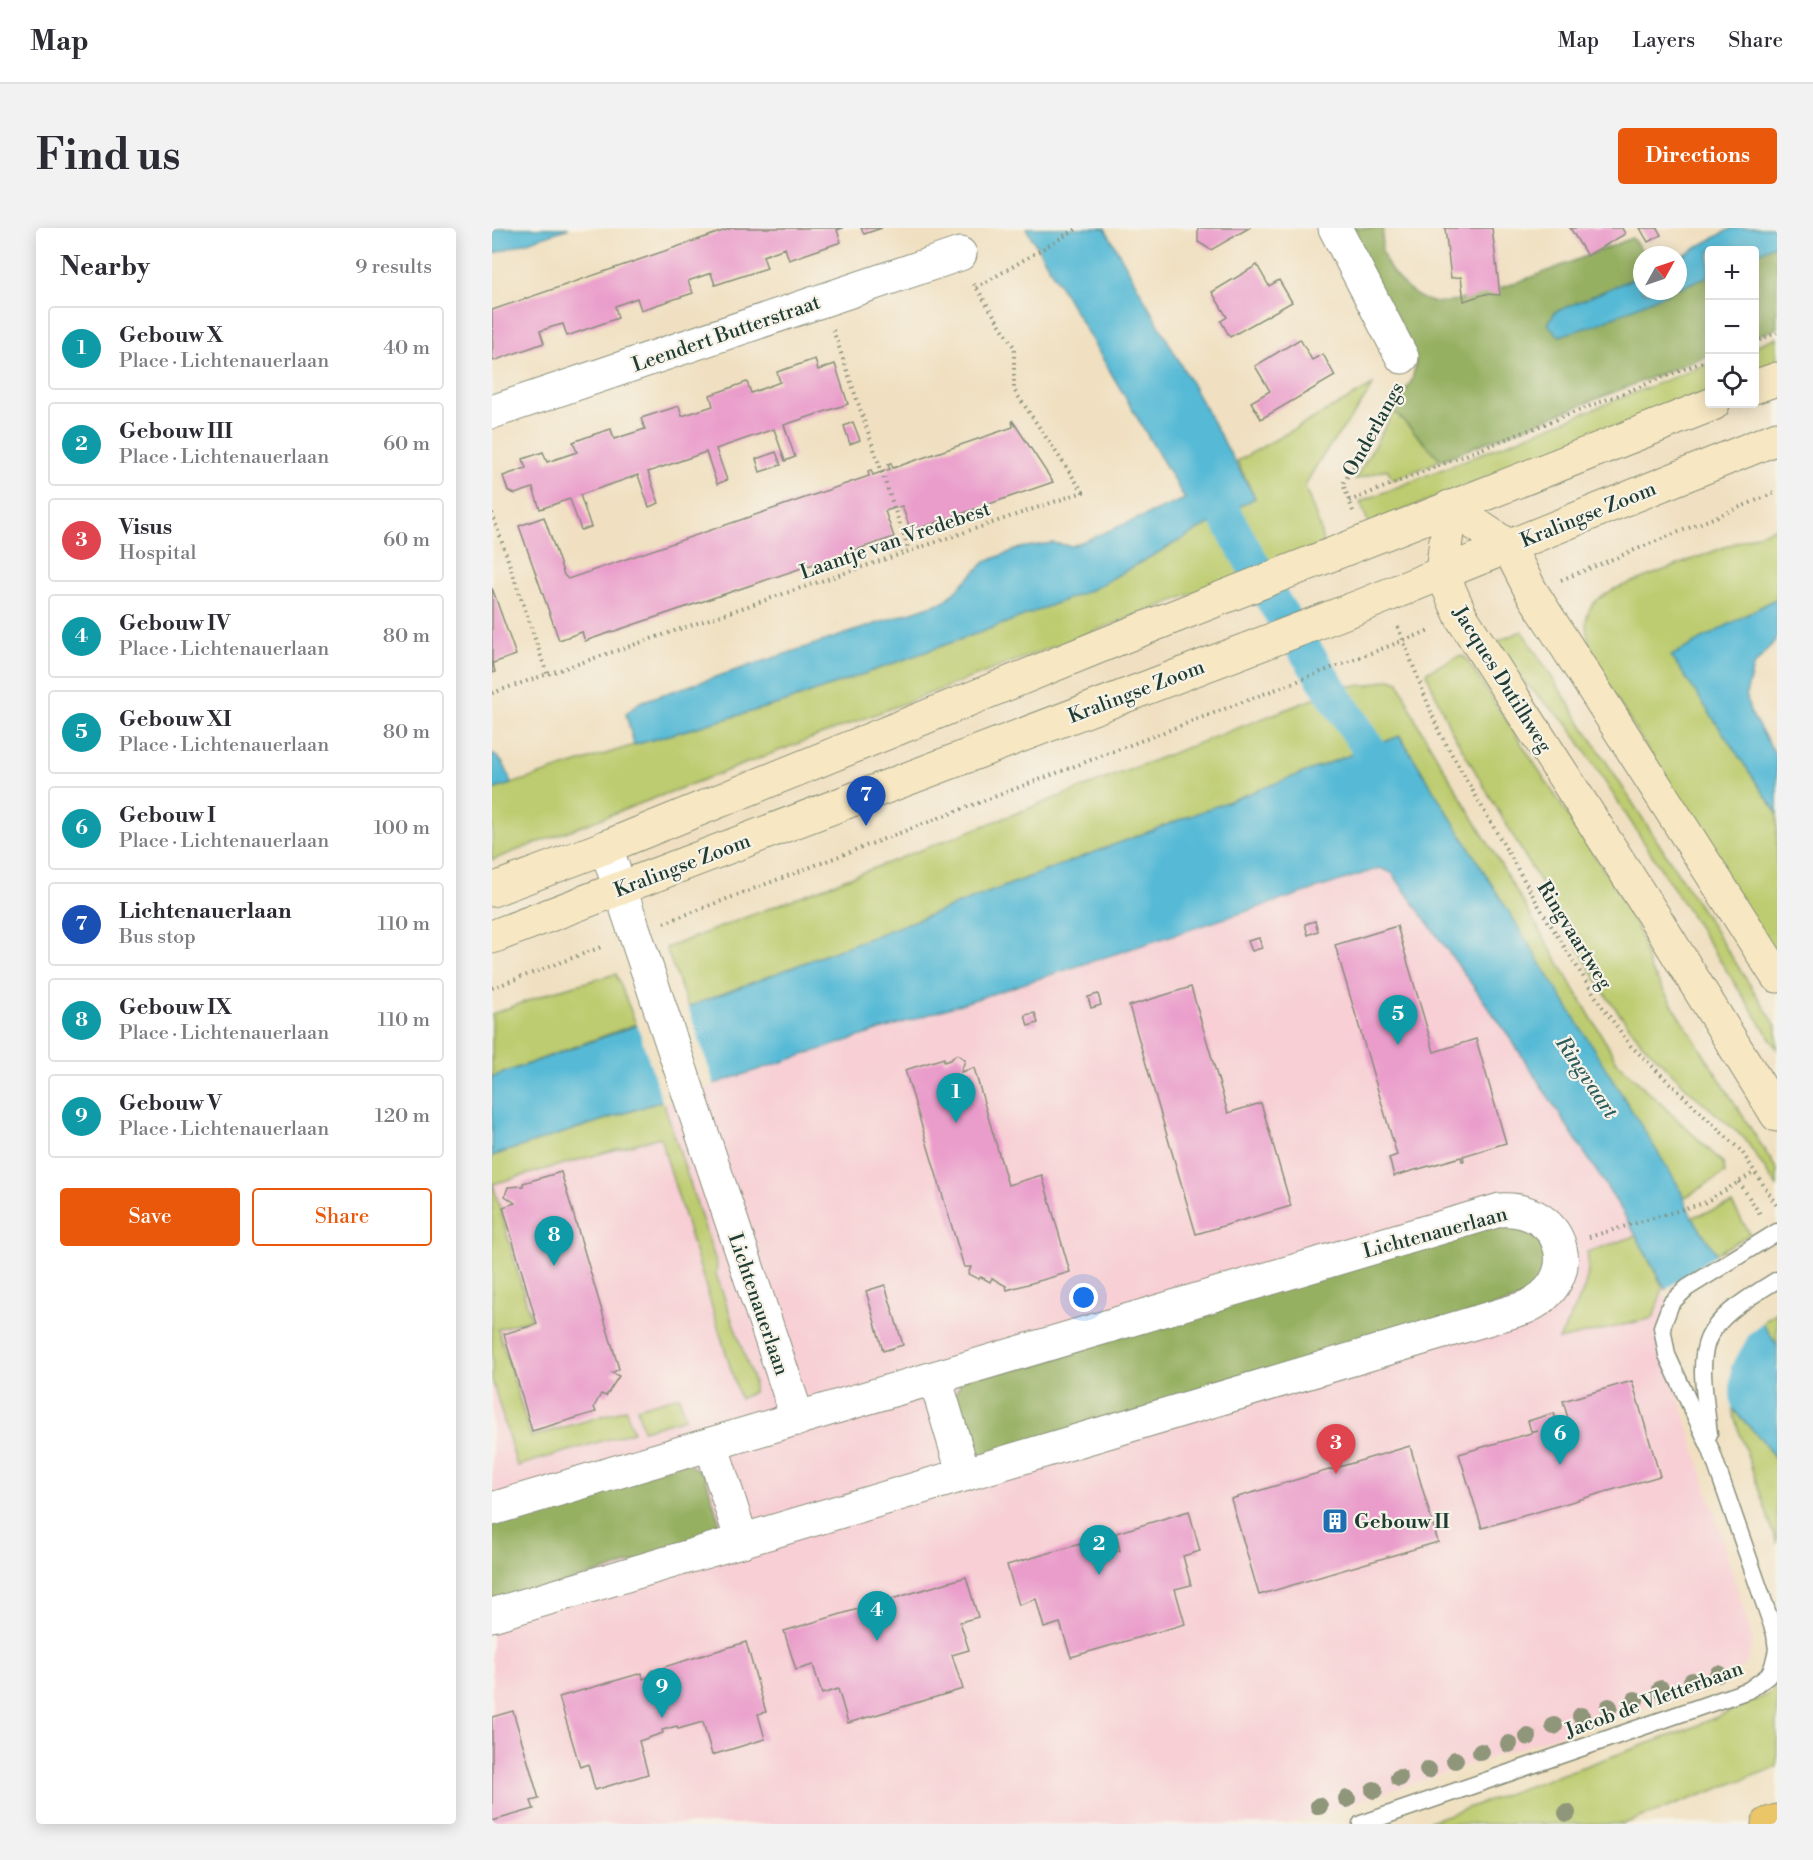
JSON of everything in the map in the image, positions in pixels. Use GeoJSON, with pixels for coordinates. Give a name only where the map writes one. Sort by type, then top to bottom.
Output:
{"type":"FeatureCollection","features":[{"type":"Feature","properties":{"kind":"highway"},"geometry":{"type":"LineString","coordinates":[[1768,1824],[1777,1821]]}},
{"type":"Feature","properties":{"kind":"main road"},"geometry":{"type":"LineString","coordinates":[[1759,386],[1777,379]]}},
{"type":"Feature","properties":{"kind":"main road"},"geometry":{"type":"LineString","coordinates":[[492,890],[606,847],[1450,507],[1705,407]]}},
{"type":"Feature","properties":{"kind":"main road","name":"Kralingse Zoom"},"geometry":{"type":"LineString","coordinates":[[492,937],[1442,573],[1777,438]]}},
{"type":"Feature","properties":{"kind":"main road"},"geometry":{"type":"LineString","coordinates":[[1450,507],[1508,546],[1530,591],[1777,976]]}},
{"type":"Feature","properties":{"kind":"main road"},"geometry":{"type":"LineString","coordinates":[[1442,573],[1450,507]]}},
{"type":"Feature","properties":{"kind":"main road","name":"Jacques Dutilhweg"},"geometry":{"type":"LineString","coordinates":[[1442,573],[1462,618],[1659,924],[1777,1115]]}},
{"type":"Feature","properties":{"kind":"street","name":"Onderlangs"},"geometry":{"type":"LineString","coordinates":[[1335,228],[1402,357]]}},
{"type":"Feature","properties":{"kind":"street","name":"Leendert Butterstraat"},"geometry":{"type":"LineString","coordinates":[[492,412],[960,254]]}},
{"type":"Feature","properties":{"kind":"street","name":"Lichtenauerlaan"},"geometry":{"type":"LineString","coordinates":[[606,847],[798,1419]]}},
{"type":"Feature","properties":{"kind":"street","name":"Lichtenauerlaan"},"geometry":{"type":"LineString","coordinates":[[492,1509],[1500,1210],[1515,1209],[1530,1213],[1544,1221],[1560,1246],[1561,1266],[1555,1284],[1537,1303],[1524,1308],[492,1615]]}},
{"type":"Feature","properties":{"kind":"street"},"geometry":{"type":"LineString","coordinates":[[935,1378],[964,1475]]}},
{"type":"Feature","properties":{"kind":"street"},"geometry":{"type":"LineString","coordinates":[[711,1444],[742,1541]]}},
{"type":"Feature","properties":{"kind":"lane","name":"Jacob de Vletterbaan"},"geometry":{"type":"LineString","coordinates":[[1361,1824],[1749,1690],[1767,1676],[1777,1650],[1775,1634],[1711,1450],[1667,1355],[1662,1327],[1671,1304],[1687,1288],[1777,1232]]}},
{"type":"Feature","properties":{"kind":"lane","name":"Jacob de Vletterbaan"},"geometry":{"type":"LineString","coordinates":[[1711,1450],[1701,1369],[1710,1330],[1730,1309],[1770,1284]]}},
{"type":"Feature","properties":{"kind":"path","name":"Laantje van Vredebest"},"geometry":{"type":"LineString","coordinates":[[492,693],[1083,492],[1014,390],[1014,347],[976,288],[1078,228]]}},
{"type":"Feature","properties":{"kind":"path"},"geometry":{"type":"LineString","coordinates":[[823,301],[909,551]]}},
{"type":"Feature","properties":{"kind":"path"},"geometry":{"type":"LineString","coordinates":[[1759,340],[1777,333]]}},
{"type":"Feature","properties":{"kind":"path","name":"Onderlangs"},"geometry":{"type":"LineString","coordinates":[[1402,357],[1404,380],[1343,484],[1349,501],[1705,361]]}},
{"type":"Feature","properties":{"kind":"path"},"geometry":{"type":"LineString","coordinates":[[1576,573],[1777,492]]}},
{"type":"Feature","properties":{"kind":"path"},"geometry":{"type":"LineString","coordinates":[[492,513],[547,674]]}},
{"type":"Feature","properties":{"kind":"path","name":"Ringvaartweg"},"geometry":{"type":"LineString","coordinates":[[635,934],[1403,641],[1439,732],[1540,908],[1616,1029],[1646,1061],[1737,1146],[1777,1206]]}},
{"type":"Feature","properties":{"kind":"path"},"geometry":{"type":"LineString","coordinates":[[492,988],[635,934]]}},
{"type":"Feature","properties":{"kind":"path"},"geometry":{"type":"LineString","coordinates":[[1602,1233],[1704,1203],[1755,1172]]}},
{"type":"Feature","properties":{"kind":"shaded area"},"geometry":{"type":"Polygon","coordinates":[[[1395,837],[1677,1278],[1662,1342],[1753,1641],[1746,1664],[1726,1680],[1289,1824],[492,1824],[492,1126],[1395,837]]]}},
{"type":"Feature","properties":{"kind":"green space"},"geometry":{"type":"Polygon","coordinates":[[[1349,228],[1383,228],[1382,251],[1389,267],[1408,289],[1432,302],[1448,302],[1471,297],[1561,266],[1632,238],[1638,246],[1633,246],[1633,279],[1555,312],[1548,324],[1560,336],[1649,300],[1687,300],[1687,285],[1705,278],[1705,357],[1441,460],[1394,411],[1412,380],[1416,363],[1349,228]]]}},
{"type":"Feature","properties":{"kind":"green space"},"geometry":{"type":"Polygon","coordinates":[[[1777,243],[1777,328],[1759,335],[1759,300],[1759,252],[1777,243]]]}},
{"type":"Feature","properties":{"kind":"green space"},"geometry":{"type":"Polygon","coordinates":[[[1777,337],[1777,364],[1759,371],[1759,354],[1759,344],[1777,337]]]}},
{"type":"Feature","properties":{"kind":"green space"},"geometry":{"type":"Polygon","coordinates":[[[1705,365],[1705,393],[1369,524],[1360,502],[1705,365]]]}},
{"type":"Feature","properties":{"kind":"green space"},"geometry":{"type":"Polygon","coordinates":[[[1373,385],[1328,448],[1305,487],[1320,527],[1323,544],[492,860],[492,790],[634,745],[785,702],[995,627],[1093,589],[1255,498],[1237,461],[1373,385]]]}},
{"type":"Feature","properties":{"kind":"green space"},"geometry":{"type":"Polygon","coordinates":[[[1394,411],[1441,460],[1393,480],[1387,469],[1355,480],[1394,411]]]}},
{"type":"Feature","properties":{"kind":"green space"},"geometry":{"type":"Polygon","coordinates":[[[1777,527],[1777,598],[1672,656],[1777,813],[1777,962],[1613,693],[1591,649],[1586,625],[1593,604],[1612,590],[1777,527]]]}},
{"type":"Feature","properties":{"kind":"green space"},"geometry":{"type":"Polygon","coordinates":[[[1522,631],[1777,1027],[1777,1049],[1569,726],[1525,683],[1498,641],[1522,631]]]}},
{"type":"Feature","properties":{"kind":"green space"},"geometry":{"type":"Polygon","coordinates":[[[1459,656],[1465,657],[1622,898],[1639,932],[1650,969],[1777,1170],[1777,1187],[1745,1139],[1693,1094],[1642,1043],[1607,997],[1450,728],[1427,675],[1428,671],[1459,656]]]}},
{"type":"Feature","properties":{"kind":"green space"},"geometry":{"type":"Polygon","coordinates":[[[1390,679],[1399,682],[1417,723],[1618,1063],[1723,1163],[1725,1173],[1684,1198],[1400,736],[688,1007],[666,948],[1347,686],[1368,685],[1390,679]]]}},
{"type":"Feature","properties":{"kind":"green space"},"geometry":{"type":"Polygon","coordinates":[[[616,974],[636,1024],[492,1077],[492,1014],[554,991],[616,974]]]}},
{"type":"Feature","properties":{"kind":"green space"},"geometry":{"type":"Polygon","coordinates":[[[663,1101],[717,1265],[716,1274],[754,1382],[753,1392],[740,1399],[660,1137],[493,1184],[531,1319],[498,1329],[531,1437],[626,1409],[633,1432],[517,1466],[492,1380],[492,1156],[663,1101]]]}},
{"type":"Feature","properties":{"kind":"green space"},"geometry":{"type":"Polygon","coordinates":[[[1732,1204],[1750,1234],[1716,1254],[1692,1217],[1732,1204]]]}},
{"type":"Feature","properties":{"kind":"green space"},"geometry":{"type":"Polygon","coordinates":[[[1506,1218],[1532,1227],[1545,1251],[1545,1276],[1527,1297],[985,1458],[964,1445],[951,1400],[964,1378],[1506,1218]]]}},
{"type":"Feature","properties":{"kind":"green space"},"geometry":{"type":"Polygon","coordinates":[[[1636,1236],[1663,1288],[1653,1318],[1559,1340],[1585,1287],[1587,1252],[1636,1236]]]}},
{"type":"Feature","properties":{"kind":"green space"},"geometry":{"type":"Polygon","coordinates":[[[1777,1312],[1777,1345],[1762,1323],[1777,1312]]]}},
{"type":"Feature","properties":{"kind":"green space"},"geometry":{"type":"Polygon","coordinates":[[[679,1396],[685,1418],[643,1430],[637,1408],[679,1396]]]}},
{"type":"Feature","properties":{"kind":"green space"},"geometry":{"type":"Polygon","coordinates":[[[1731,1407],[1762,1440],[1777,1462],[1777,1544],[1731,1407]]]}},
{"type":"Feature","properties":{"kind":"green space"},"geometry":{"type":"Polygon","coordinates":[[[686,1462],[705,1475],[719,1521],[707,1541],[492,1604],[492,1519],[686,1462]]]}},
{"type":"Feature","properties":{"kind":"green space"},"geometry":{"type":"Polygon","coordinates":[[[1777,1687],[1777,1767],[1623,1824],[1422,1824],[1689,1729],[1767,1695],[1777,1687]]]}},
{"type":"Feature","properties":{"kind":"water"},"geometry":{"type":"Polygon","coordinates":[[[502,228],[569,228],[492,254],[492,231],[502,228]]]}},
{"type":"Feature","properties":{"kind":"water"},"geometry":{"type":"Polygon","coordinates":[[[1026,228],[1105,228],[1255,498],[1093,589],[995,627],[785,702],[634,745],[626,714],[640,702],[945,601],[985,562],[1020,548],[1052,543],[1072,546],[1185,499],[1026,228]]]}},
{"type":"Feature","properties":{"kind":"water"},"geometry":{"type":"Polygon","coordinates":[[[1732,228],[1777,228],[1777,243],[1759,253],[1759,246],[1705,246],[1705,278],[1687,285],[1687,253],[1732,228]]]}},
{"type":"Feature","properties":{"kind":"water"},"geometry":{"type":"Polygon","coordinates":[[[1633,279],[1633,300],[1652,300],[1595,325],[1559,336],[1548,324],[1555,312],[1633,279]]]}},
{"type":"Feature","properties":{"kind":"water"},"geometry":{"type":"Polygon","coordinates":[[[1777,598],[1777,638],[1753,667],[1746,694],[1750,712],[1777,757],[1777,813],[1671,656],[1777,598]]]}},
{"type":"Feature","properties":{"kind":"water","name":"Ringvaart"},"geometry":{"type":"Polygon","coordinates":[[[1400,736],[1678,1185],[1692,1217],[1777,1345],[1777,1462],[1762,1440],[1731,1407],[1621,1209],[1509,1036],[1392,873],[1380,868],[492,1156],[492,1077],[688,1007],[1400,736]]]}},
{"type":"Feature","properties":{"kind":"water"},"geometry":{"type":"Polygon","coordinates":[[[492,754],[502,763],[511,784],[492,790],[492,754]]]}},
{"type":"Feature","properties":{"kind":"pier"},"geometry":{"type":"Polygon","coordinates":[[[687,1004],[715,1086],[663,1104],[636,1021],[687,1004]]]}},
{"type":"Feature","properties":{"kind":"pier"},"geometry":{"type":"Polygon","coordinates":[[[1719,1252],[1765,1321],[1749,1335],[1731,1367],[1730,1395],[1733,1413],[1663,1294],[1669,1287],[1719,1252]]]}},
{"type":"Feature","properties":{"kind":"building"},"geometry":{"type":"Polygon","coordinates":[[[732,228],[843,228],[837,230],[841,242],[789,260],[785,248],[763,256],[767,268],[715,285],[711,273],[688,281],[693,293],[641,310],[637,298],[615,306],[618,318],[567,336],[563,324],[540,331],[544,343],[493,361],[492,310],[732,228]]]}},
{"type":"Feature","properties":{"kind":"building"},"geometry":{"type":"Polygon","coordinates":[[[861,228],[882,228],[864,234],[861,228]]]}},
{"type":"Feature","properties":{"kind":"building"},"geometry":{"type":"Polygon","coordinates":[[[1198,228],[1249,228],[1211,250],[1198,242],[1198,228]]]}},
{"type":"Feature","properties":{"kind":"building"},"geometry":{"type":"Polygon","coordinates":[[[1445,228],[1492,228],[1500,295],[1485,294],[1464,301],[1461,277],[1451,278],[1445,228]]]}},
{"type":"Feature","properties":{"kind":"building"},"geometry":{"type":"Polygon","coordinates":[[[1570,228],[1622,228],[1625,234],[1587,256],[1570,228]]]}},
{"type":"Feature","properties":{"kind":"building"},"geometry":{"type":"Polygon","coordinates":[[[1640,228],[1657,228],[1661,235],[1648,242],[1640,228]]]}},
{"type":"Feature","properties":{"kind":"building"},"geometry":{"type":"Polygon","coordinates":[[[1257,265],[1269,286],[1279,280],[1292,302],[1230,337],[1221,321],[1227,317],[1212,292],[1257,265]]]}},
{"type":"Feature","properties":{"kind":"building"},"geometry":{"type":"Polygon","coordinates":[[[1300,339],[1312,360],[1323,354],[1335,376],[1261,419],[1251,402],[1270,391],[1255,366],[1300,339]]]}},
{"type":"Feature","properties":{"kind":"building"},"geometry":{"type":"Polygon","coordinates":[[[815,359],[818,370],[835,364],[848,404],[784,425],[795,457],[785,461],[774,429],[716,449],[727,480],[717,484],[706,452],[648,472],[659,503],[649,507],[638,475],[580,495],[591,527],[581,530],[570,499],[540,509],[533,488],[515,494],[508,491],[503,476],[526,468],[523,459],[543,452],[547,462],[577,452],[573,442],[592,435],[611,429],[614,439],[645,429],[641,418],[679,406],[682,416],[713,406],[710,395],[747,382],[751,393],[780,382],[777,372],[815,359]]]}},
{"type":"Feature","properties":{"kind":"building"},"geometry":{"type":"Polygon","coordinates":[[[1012,420],[1053,482],[911,531],[902,506],[885,511],[894,537],[585,641],[582,632],[559,640],[519,526],[544,517],[564,575],[568,579],[869,476],[868,471],[871,470],[873,475],[890,469],[888,465],[891,463],[893,468],[1013,427],[1012,420]]]}},
{"type":"Feature","properties":{"kind":"building"},"geometry":{"type":"Polygon","coordinates":[[[853,422],[860,440],[850,444],[844,426],[853,422]]]}},
{"type":"Feature","properties":{"kind":"building"},"geometry":{"type":"Polygon","coordinates":[[[776,452],[781,465],[760,472],[756,459],[776,452]]]}},
{"type":"Feature","properties":{"kind":"building"},"geometry":{"type":"Polygon","coordinates":[[[492,588],[516,655],[493,663],[495,672],[492,673],[492,588]]]}},
{"type":"Feature","properties":{"kind":"building"},"geometry":{"type":"Polygon","coordinates":[[[1315,921],[1318,931],[1308,935],[1305,924],[1315,921]]]}},
{"type":"Feature","properties":{"kind":"building"},"geometry":{"type":"Polygon","coordinates":[[[1397,926],[1434,1052],[1476,1039],[1506,1143],[1463,1156],[1464,1161],[1461,1157],[1394,1176],[1389,1158],[1397,1155],[1335,945],[1397,926]]]}},
{"type":"Feature","properties":{"kind":"building"},"geometry":{"type":"Polygon","coordinates":[[[1259,938],[1262,948],[1252,951],[1248,941],[1259,938]]]}},
{"type":"Feature","properties":{"kind":"building"},"geometry":{"type":"Polygon","coordinates":[[[1191,987],[1228,1113],[1261,1103],[1291,1206],[1196,1234],[1129,1006],[1191,987]]]}},
{"type":"Feature","properties":{"kind":"building"},"geometry":{"type":"Polygon","coordinates":[[[1098,994],[1101,1005],[1091,1008],[1088,997],[1098,994]]]}},
{"type":"Feature","properties":{"kind":"building"},"geometry":{"type":"Polygon","coordinates":[[[1035,1013],[1038,1023],[1028,1026],[1025,1015],[1035,1013]]]}},
{"type":"Feature","properties":{"kind":"building"},"geometry":{"type":"Polygon","coordinates":[[[957,1054],[965,1060],[961,1072],[974,1068],[1008,1185],[1042,1175],[1070,1272],[1007,1290],[1006,1286],[992,1278],[990,1282],[968,1274],[971,1267],[964,1267],[905,1070],[944,1058],[944,1062],[957,1054]]]}},
{"type":"Feature","properties":{"kind":"building"},"geometry":{"type":"Polygon","coordinates":[[[561,1172],[619,1369],[612,1373],[619,1376],[606,1396],[601,1394],[594,1407],[596,1412],[532,1431],[504,1334],[537,1324],[503,1207],[515,1203],[505,1196],[508,1187],[523,1186],[523,1183],[561,1172]]]}},
{"type":"Feature","properties":{"kind":"building"},"geometry":{"type":"Polygon","coordinates":[[[885,1285],[903,1345],[883,1351],[866,1291],[885,1285]]]}},
{"type":"Feature","properties":{"kind":"building"},"geometry":{"type":"Polygon","coordinates":[[[1632,1381],[1660,1476],[1482,1528],[1459,1454],[1538,1431],[1531,1431],[1528,1421],[1554,1413],[1557,1423],[1551,1427],[1569,1422],[1563,1401],[1632,1381]]]}},
{"type":"Feature","properties":{"kind":"building","name":"Gebouw II"},"geometry":{"type":"Polygon","coordinates":[[[1410,1446],[1438,1542],[1259,1595],[1231,1499],[1410,1446]]]}},
{"type":"Feature","properties":{"kind":"building"},"geometry":{"type":"Polygon","coordinates":[[[1189,1511],[1200,1551],[1183,1556],[1191,1585],[1175,1589],[1185,1624],[1071,1657],[1060,1623],[1044,1628],[1036,1599],[1019,1605],[1007,1565],[1080,1544],[1083,1555],[1120,1551],[1116,1533],[1189,1511]]]}},
{"type":"Feature","properties":{"kind":"building"},"geometry":{"type":"Polygon","coordinates":[[[966,1577],[978,1617],[960,1622],[969,1650],[952,1655],[963,1689],[848,1723],[838,1689],[822,1694],[813,1665],[796,1670],[784,1631],[966,1577]]]}},
{"type":"Feature","properties":{"kind":"building"},"geometry":{"type":"Polygon","coordinates":[[[746,1642],[766,1712],[758,1714],[765,1739],[712,1755],[703,1722],[678,1729],[677,1726],[662,1730],[663,1733],[639,1741],[648,1774],[595,1790],[588,1764],[580,1767],[559,1697],[642,1673],[643,1679],[648,1677],[652,1670],[660,1674],[665,1672],[664,1667],[746,1642]]]}},
{"type":"Feature","properties":{"kind":"building"},"geometry":{"type":"Polygon","coordinates":[[[513,1711],[539,1799],[531,1801],[534,1809],[492,1821],[492,1717],[513,1711]]]}},
{"type":"Feature","properties":{"kind":"waterway"},"geometry":{"type":"LineString","coordinates":[[1202,474],[1275,604],[1393,786]]}},
{"type":"Feature","properties":{"kind":"place","name":"Lichtenauerlaan"},"geometry":{"type":"Point","coordinates":[866,826]}},
{"type":"Feature","properties":{"kind":"place","name":"Gebouw XI"},"geometry":{"type":"Point","coordinates":[1398,1045]}},
{"type":"Feature","properties":{"kind":"place","name":"Gebouw X"},"geometry":{"type":"Point","coordinates":[956,1123]}},
{"type":"Feature","properties":{"kind":"place","name":"Gebouw IX"},"geometry":{"type":"Point","coordinates":[554,1266]}},
{"type":"Feature","properties":{"kind":"place","name":"Gebouw I"},"geometry":{"type":"Point","coordinates":[1560,1465]}},
{"type":"Feature","properties":{"kind":"place","name":"Visus"},"geometry":{"type":"Point","coordinates":[1336,1474]}},
{"type":"Feature","properties":{"kind":"place","name":"Gebouw II"},"geometry":{"type":"Point","coordinates":[1335,1521]}},
{"type":"Feature","properties":{"kind":"place","name":"Gebouw III"},"geometry":{"type":"Point","coordinates":[1099,1575]}},
{"type":"Feature","properties":{"kind":"place","name":"Gebouw IV"},"geometry":{"type":"Point","coordinates":[877,1641]}},
{"type":"Feature","properties":{"kind":"place","name":"Gebouw V"},"geometry":{"type":"Point","coordinates":[662,1718]}}]}
